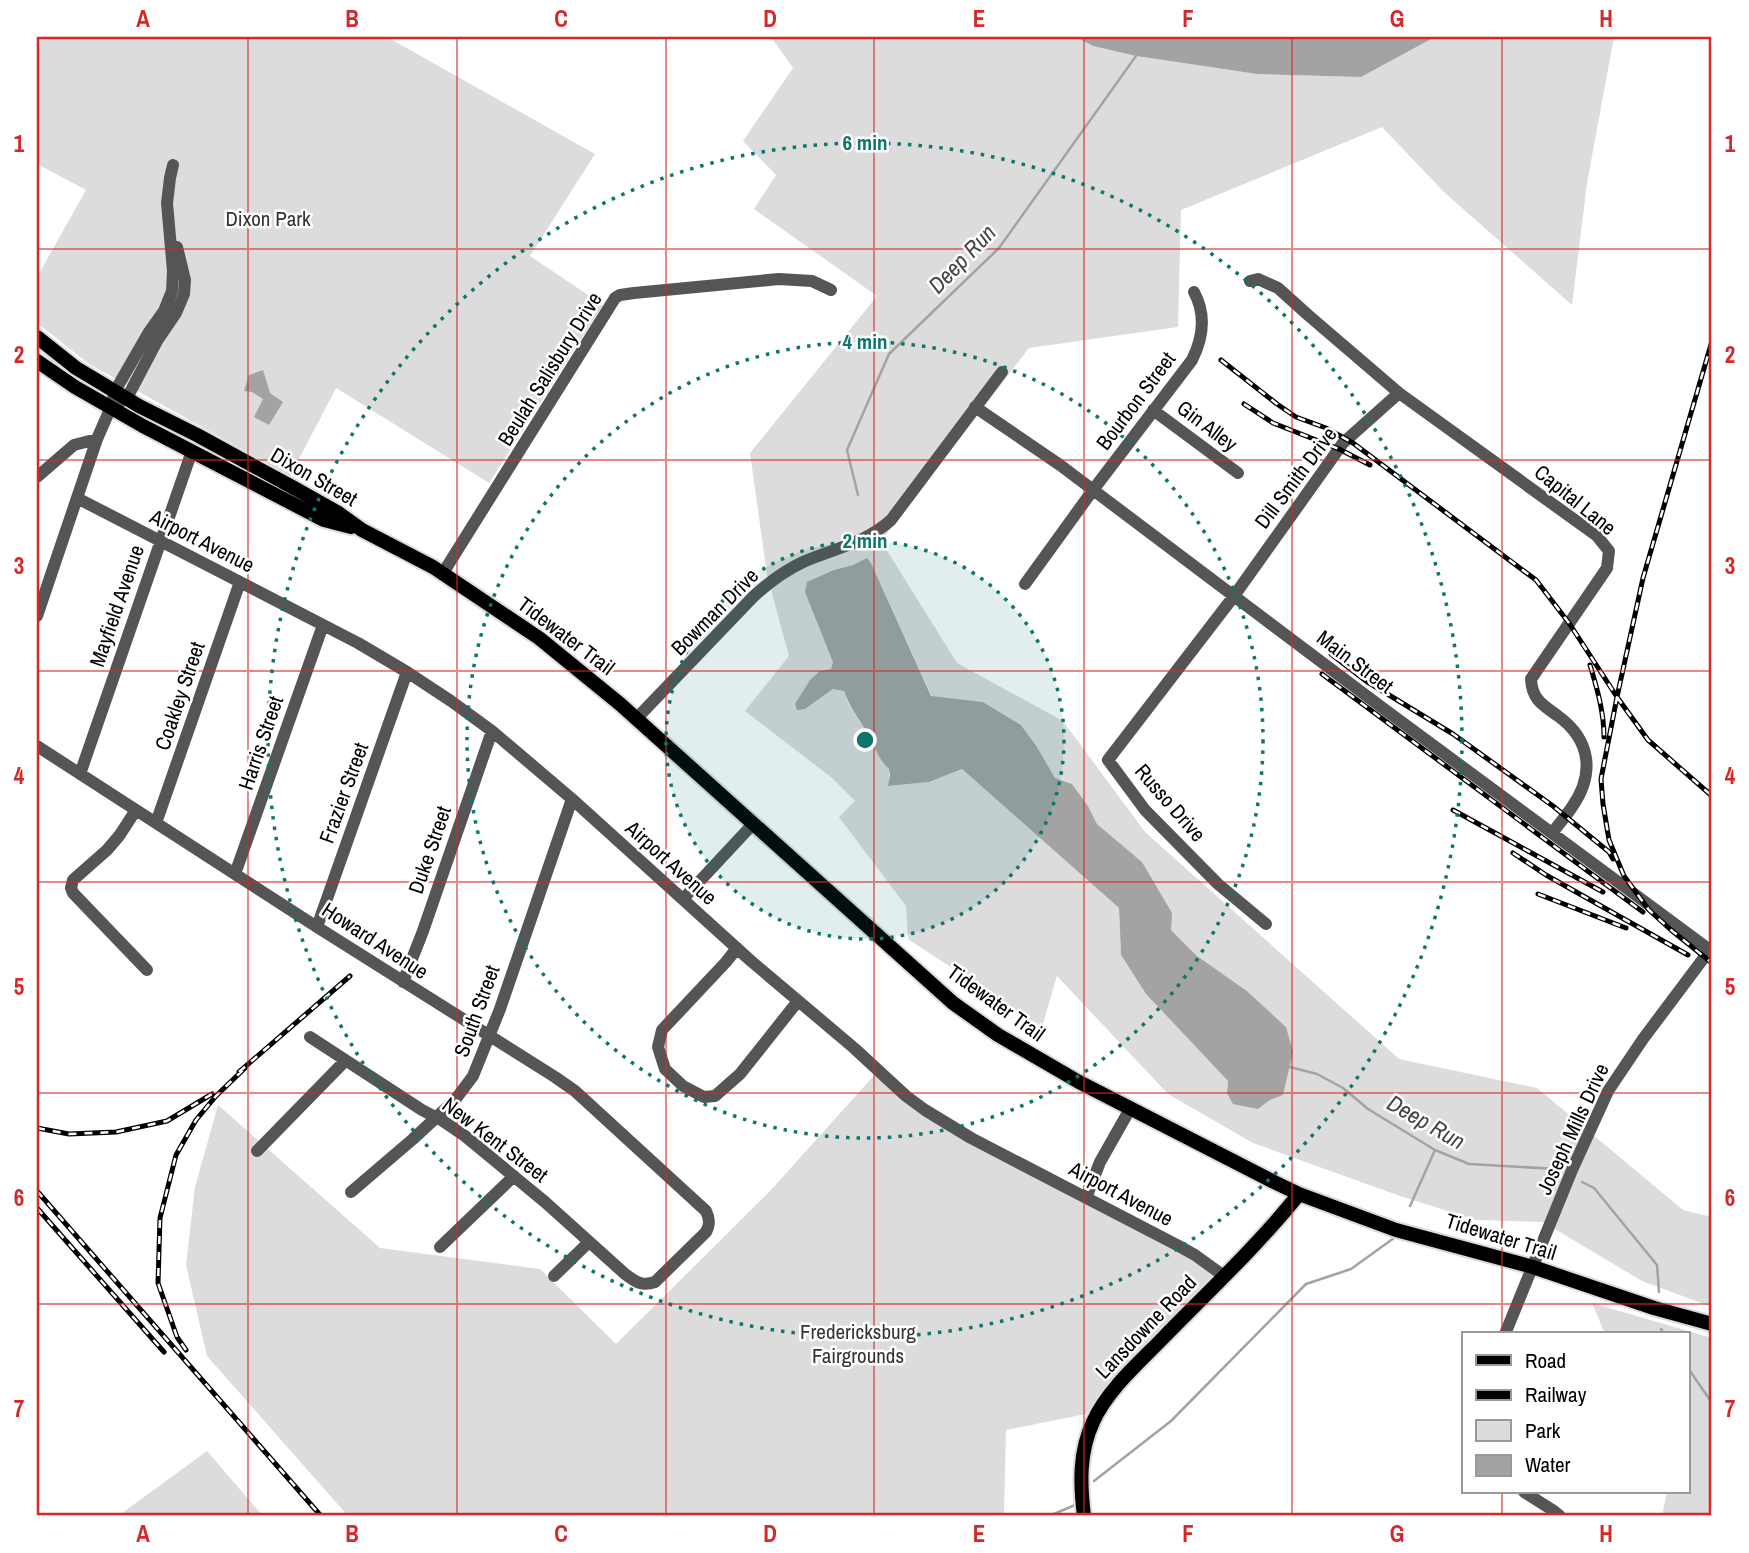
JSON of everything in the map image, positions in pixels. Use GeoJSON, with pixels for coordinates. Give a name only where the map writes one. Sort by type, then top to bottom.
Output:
{"type":"FeatureCollection","features":[{"type":"Feature","properties":{"kind":"main road","name":"Dixon Street"},"geometry":{"type":"LineString","coordinates":[[37,337],[76,368],[337,512],[362,530]]}},
{"type":"Feature","properties":{"kind":"main road","name":"Dixon Street"},"geometry":{"type":"LineString","coordinates":[[37,361],[111,407],[324,520],[362,530]]}},
{"type":"Feature","properties":{"kind":"main road","name":"Tidewater Trail"},"geometry":{"type":"LineString","coordinates":[[362,530],[443,573],[574,665],[953,1003],[1019,1048],[1130,1109],[1299,1194],[1396,1230],[1533,1267],[1654,1308],[1712,1324]]}},
{"type":"Feature","properties":{"kind":"main road","name":"Lansdowne Road"},"geometry":{"type":"LineString","coordinates":[[1084,1516],[1081,1489],[1084,1452],[1088,1434],[1110,1394],[1276,1223],[1299,1194]]}},
{"type":"Feature","properties":{"kind":"street"},"geometry":{"type":"LineString","coordinates":[[37,616],[97,439],[111,407],[176,313],[184,294],[183,269],[170,229],[167,203],[173,165]]}},
{"type":"Feature","properties":{"kind":"street","name":"Beulah Salisbury Drive"},"geometry":{"type":"LineString","coordinates":[[443,573],[615,298],[634,293],[779,279],[812,281],[831,290]]}},
{"type":"Feature","properties":{"kind":"street","name":"Capital Lane"},"geometry":{"type":"LineString","coordinates":[[1250,281],[1258,279],[1278,288],[1399,393],[1597,536],[1609,551],[1607,568],[1531,679],[1533,695],[1539,703],[1569,724],[1580,738],[1586,755],[1583,788],[1572,808],[1552,833]]}},
{"type":"Feature","properties":{"kind":"street","name":"Bourbon Street"},"geometry":{"type":"LineString","coordinates":[[1025,583],[1192,360],[1202,328],[1200,306],[1194,292]]}},
{"type":"Feature","properties":{"kind":"street","name":"Bowman Drive"},"geometry":{"type":"LineString","coordinates":[[636,719],[767,584],[801,563],[872,535],[883,528],[898,513],[1002,372]]}},
{"type":"Feature","properties":{"kind":"street","name":"Dill Smith Drive"},"geometry":{"type":"LineString","coordinates":[[1234,596],[1343,443],[1399,393]]}},
{"type":"Feature","properties":{"kind":"street","name":"Main Street"},"geometry":{"type":"LineString","coordinates":[[975,407],[1093,490],[1552,833],[1711,948]]}},
{"type":"Feature","properties":{"kind":"street","name":"Gin Alley"},"geometry":{"type":"LineString","coordinates":[[1153,410],[1238,473]]}},
{"type":"Feature","properties":{"kind":"street"},"geometry":{"type":"LineString","coordinates":[[37,477],[74,445],[97,439]]}},
{"type":"Feature","properties":{"kind":"street","name":"Mayfield Avenue"},"geometry":{"type":"LineString","coordinates":[[79,774],[192,451]]}},
{"type":"Feature","properties":{"kind":"street","name":"Airport Avenue"},"geometry":{"type":"LineString","coordinates":[[78,498],[358,643],[407,672],[492,731],[925,1110],[971,1138],[1186,1250],[1224,1276]]}},
{"type":"Feature","properties":{"kind":"street","name":"Coakley Street"},"geometry":{"type":"LineString","coordinates":[[156,823],[240,582]]}},
{"type":"Feature","properties":{"kind":"street","name":"Russo Drive"},"geometry":{"type":"LineString","coordinates":[[1234,596],[1108,760],[1145,810],[1218,884],[1266,924]]}},
{"type":"Feature","properties":{"kind":"street","name":"Harris Street"},"geometry":{"type":"LineString","coordinates":[[235,874],[323,625]]}},
{"type":"Feature","properties":{"kind":"street","name":"Frazier Street"},"geometry":{"type":"LineString","coordinates":[[317,927],[407,672]]}},
{"type":"Feature","properties":{"kind":"street","name":"Duke Street"},"geometry":{"type":"LineString","coordinates":[[403,982],[492,731]]}},
{"type":"Feature","properties":{"kind":"street","name":"Howard Avenue"},"geometry":{"type":"LineString","coordinates":[[37,746],[555,1077],[585,1099],[709,1216],[706,1233],[655,1282],[648,1285],[638,1283],[612,1262]]}},
{"type":"Feature","properties":{"kind":"street","name":"South Street"},"geometry":{"type":"LineString","coordinates":[[351,1192],[455,1100],[467,1086],[490,1037],[572,799]]}},
{"type":"Feature","properties":{"kind":"street"},"geometry":{"type":"LineString","coordinates":[[136,810],[107,850],[73,880],[71,888],[147,970]]}},
{"type":"Feature","properties":{"kind":"street"},"geometry":{"type":"LineString","coordinates":[[683,899],[753,824]]}},
{"type":"Feature","properties":{"kind":"street"},"geometry":{"type":"LineString","coordinates":[[737,948],[662,1030],[658,1048],[664,1069],[683,1086],[704,1097],[715,1096],[740,1074],[798,1001]]}},
{"type":"Feature","properties":{"kind":"street","name":"Joseph Mills Drive"},"geometry":{"type":"LineString","coordinates":[[1506,1332],[1572,1170],[1608,1091],[1711,948]]}},
{"type":"Feature","properties":{"kind":"street","name":"New Kent Street"},"geometry":{"type":"LineString","coordinates":[[310,1037],[465,1136],[612,1262]]}},
{"type":"Feature","properties":{"kind":"street"},"geometry":{"type":"LineString","coordinates":[[257,1151],[345,1061]]}},
{"type":"Feature","properties":{"kind":"street"},"geometry":{"type":"LineString","coordinates":[[1086,1198],[1100,1162],[1130,1109]]}},
{"type":"Feature","properties":{"kind":"street"},"geometry":{"type":"LineString","coordinates":[[440,1247],[514,1176]]}},
{"type":"Feature","properties":{"kind":"street"},"geometry":{"type":"LineString","coordinates":[[554,1276],[589,1242]]}},
{"type":"Feature","properties":{"kind":"street"},"geometry":{"type":"LineString","coordinates":[[1527,1494],[1560,1516]]}},
{"type":"Feature","properties":{"kind":"green space","name":"Dixon Park"},"geometry":{"type":"Polygon","coordinates":[[[37,37],[387,37],[595,154],[530,256],[603,305],[489,483],[336,388],[290,476],[89,364],[37,323],[37,277],[86,190],[37,164],[37,37]]]}},
{"type":"Feature","properties":{"kind":"green space"},"geometry":{"type":"Polygon","coordinates":[[[771,37],[1076,37],[1093,46],[1136,56],[1257,74],[1361,77],[1435,37],[1614,37],[1587,183],[1572,305],[1444,192],[1382,127],[1181,210],[1178,327],[1029,348],[881,541],[957,663],[1063,721],[1145,832],[1399,1059],[1537,1088],[1683,1210],[1712,1217],[1712,1307],[1642,1281],[1543,1222],[1476,1220],[1400,1196],[1253,1143],[1168,1094],[1057,976],[1042,1027],[908,939],[906,906],[839,817],[855,801],[832,778],[745,711],[789,656],[767,575],[750,453],[877,296],[754,209],[776,175],[743,141],[793,68],[771,37]],[[867,559],[834,570],[833,662],[831,669],[820,671],[805,709],[833,689],[844,691],[847,701],[889,769],[889,786],[929,782],[962,769],[1119,908],[1121,955],[1146,994],[1228,1081],[1227,1093],[1258,1109],[1283,1095],[1286,1027],[1247,991],[1197,956],[1171,930],[1142,862],[1097,824],[1072,784],[1055,778],[1021,725],[983,702],[932,697],[867,559]]]}},
{"type":"Feature","properties":{"kind":"green space","name":"Fredericksburg Fairgrounds"},"geometry":{"type":"Polygon","coordinates":[[[878,1071],[906,1096],[1158,1236],[1214,1275],[1108,1383],[1086,1414],[1006,1430],[1004,1514],[1011,1516],[348,1516],[207,1356],[186,1265],[195,1187],[218,1105],[380,1248],[540,1269],[616,1344],[770,1191],[878,1071]]]}},
{"type":"Feature","properties":{"kind":"green space"},"geometry":{"type":"Polygon","coordinates":[[[1592,1303],[1712,1338],[1712,1516],[1662,1516],[1667,1494],[1690,1494],[1690,1332],[1604,1332],[1592,1303]]]}},
{"type":"Feature","properties":{"kind":"green space"},"geometry":{"type":"Polygon","coordinates":[[[207,1451],[263,1516],[118,1516],[207,1451]]]}},
{"type":"Feature","properties":{"kind":"water"},"geometry":{"type":"Polygon","coordinates":[[[1076,37],[1435,37],[1361,77],[1257,74],[1136,56],[1093,46],[1076,37]]]}},
{"type":"Feature","properties":{"kind":"water"},"geometry":{"type":"Polygon","coordinates":[[[263,370],[270,393],[283,402],[269,425],[254,417],[263,399],[252,392],[244,391],[249,375],[263,370]]]}},
{"type":"Feature","properties":{"kind":"water"},"geometry":{"type":"Polygon","coordinates":[[[867,558],[931,696],[983,702],[1021,725],[1055,778],[1072,784],[1097,824],[1142,862],[1172,913],[1171,930],[1197,956],[1247,991],[1286,1027],[1293,1052],[1283,1095],[1258,1109],[1233,1104],[1227,1093],[1228,1081],[1146,994],[1121,955],[1119,908],[962,769],[929,782],[888,786],[889,769],[879,756],[844,691],[833,689],[805,709],[797,710],[795,704],[810,680],[820,671],[831,669],[833,662],[805,592],[807,582],[867,558]]]}},
{"type":"Feature","properties":{"kind":"waterway","name":"Deep Run"},"geometry":{"type":"LineString","coordinates":[[858,495],[847,450],[889,354],[999,248],[1136,56]]}},
{"type":"Feature","properties":{"kind":"waterway","name":"Deep Run"},"geometry":{"type":"LineString","coordinates":[[1290,1067],[1317,1074],[1343,1088],[1368,1109],[1435,1150],[1469,1164],[1557,1169]]}},
{"type":"Feature","properties":{"kind":"waterway"},"geometry":{"type":"LineString","coordinates":[[1410,1206],[1435,1150]]}},
{"type":"Feature","properties":{"kind":"waterway","name":"Deep Run"},"geometry":{"type":"LineString","coordinates":[[1582,1182],[1594,1188],[1657,1265],[1659,1292]]}},
{"type":"Feature","properties":{"kind":"waterway"},"geometry":{"type":"LineString","coordinates":[[1094,1481],[1171,1421],[1306,1284],[1351,1269],[1394,1238]]}},
{"type":"Feature","properties":{"kind":"waterway","name":"Deep Run"},"geometry":{"type":"LineString","coordinates":[[1690,1371],[1712,1403]]}},
{"type":"Feature","properties":{"kind":"waterway"},"geometry":{"type":"LineString","coordinates":[[1049,1516],[1075,1505]]}},
{"type":"Feature","properties":{"kind":"railway"},"geometry":{"type":"LineString","coordinates":[[1712,341],[1643,578],[1601,779],[1609,840],[1624,876],[1649,910],[1712,963]]}},
{"type":"Feature","properties":{"kind":"railway"},"geometry":{"type":"LineString","coordinates":[[1221,360],[1296,417],[1326,428],[1353,443],[1536,580],[1569,623],[1648,740],[1712,796]]}},
{"type":"Feature","properties":{"kind":"railway"},"geometry":{"type":"LineString","coordinates":[[1244,404],[1273,423],[1339,449],[1370,465]]}},
{"type":"Feature","properties":{"kind":"railway"},"geometry":{"type":"LineString","coordinates":[[1331,654],[1366,681],[1453,734],[1553,806],[1609,852],[1613,859]]}},
{"type":"Feature","properties":{"kind":"railway"},"geometry":{"type":"LineString","coordinates":[[1590,665],[1598,691],[1604,737]]}},
{"type":"Feature","properties":{"kind":"railway"},"geometry":{"type":"LineString","coordinates":[[1322,674],[1643,912]]}},
{"type":"Feature","properties":{"kind":"railway"},"geometry":{"type":"LineString","coordinates":[[1453,810],[1603,892]]}},
{"type":"Feature","properties":{"kind":"railway"},"geometry":{"type":"LineString","coordinates":[[1513,853],[1546,875],[1688,955]]}},
{"type":"Feature","properties":{"kind":"railway"},"geometry":{"type":"LineString","coordinates":[[1538,894],[1626,928]]}},
{"type":"Feature","properties":{"kind":"railway"},"geometry":{"type":"LineString","coordinates":[[239,1072],[350,976]]}},
{"type":"Feature","properties":{"kind":"railway"},"geometry":{"type":"LineString","coordinates":[[186,1350],[177,1337],[158,1283],[160,1218],[176,1155],[196,1120],[245,1068]]}},
{"type":"Feature","properties":{"kind":"railway"},"geometry":{"type":"LineString","coordinates":[[37,1128],[69,1134],[116,1132],[167,1121],[212,1094]]}},
{"type":"Feature","properties":{"kind":"railway"},"geometry":{"type":"LineString","coordinates":[[37,1191],[321,1516]]}},
{"type":"Feature","properties":{"kind":"railway"},"geometry":{"type":"LineString","coordinates":[[37,1208],[164,1352]]}}]}
